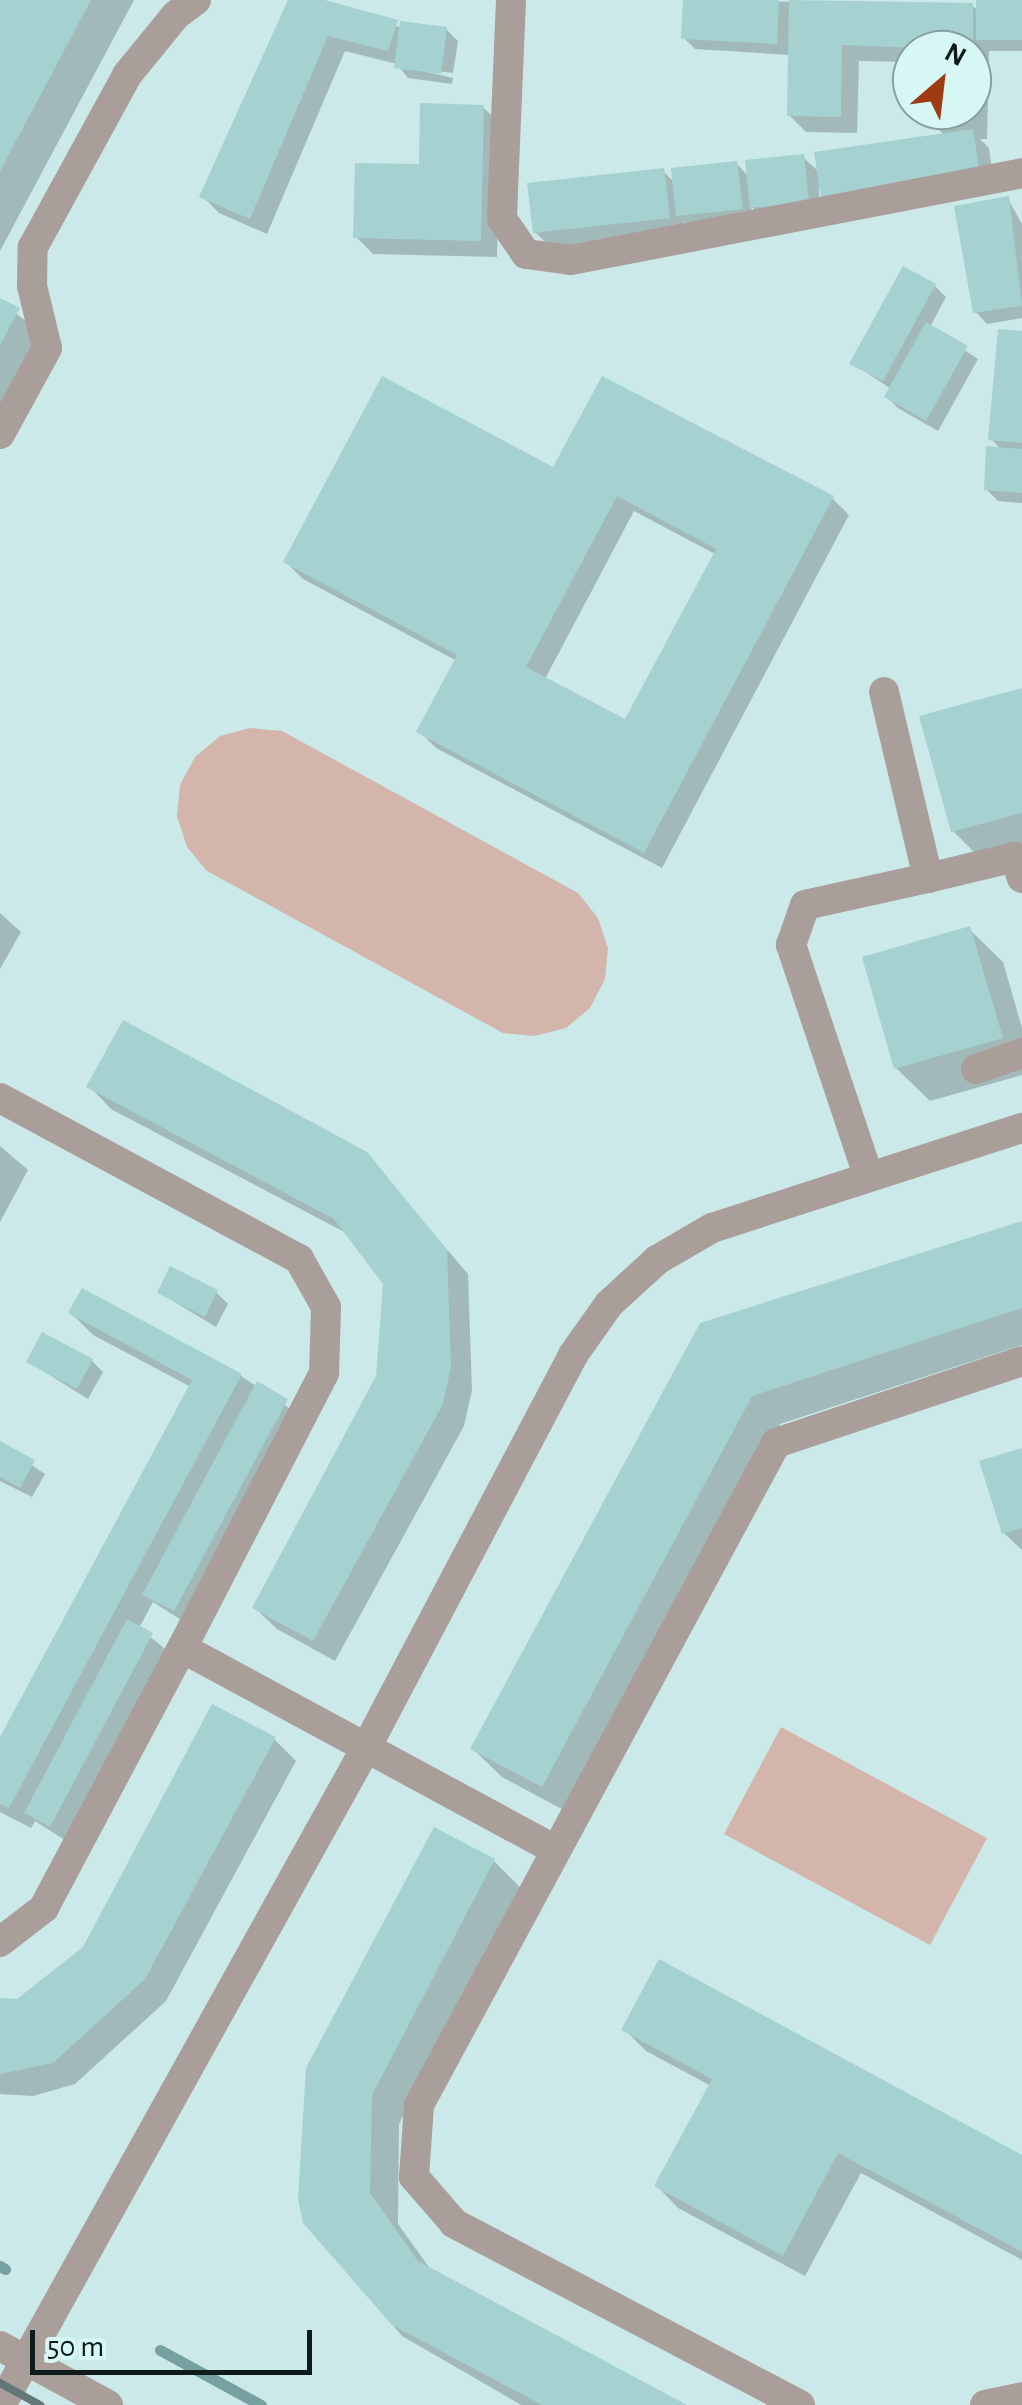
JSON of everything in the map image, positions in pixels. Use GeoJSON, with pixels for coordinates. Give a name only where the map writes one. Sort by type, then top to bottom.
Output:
{"type":"FeatureCollection","features":[{"type":"Feature","properties":{"kind":"street"},"geometry":{"type":"LineString","coordinates":[[0,434],[47,348],[32,286],[33,248],[127,75],[176,15],[196,0]]}},
{"type":"Feature","properties":{"kind":"street"},"geometry":{"type":"LineString","coordinates":[[511,0],[502,219],[526,254],[571,260],[1022,173]]}},
{"type":"Feature","properties":{"kind":"street"},"geometry":{"type":"LineString","coordinates":[[884,692],[928,878]]}},
{"type":"Feature","properties":{"kind":"street"},"geometry":{"type":"LineString","coordinates":[[868,1175],[791,945],[805,905],[1015,857],[1022,878]]}},
{"type":"Feature","properties":{"kind":"street"},"geometry":{"type":"LineString","coordinates":[[976,1068],[1022,1053]]}},
{"type":"Feature","properties":{"kind":"street"},"geometry":{"type":"LineString","coordinates":[[0,1098],[299,1259],[326,1306],[324,1373],[44,1908],[0,1942]]}},
{"type":"Feature","properties":{"kind":"street"},"geometry":{"type":"LineString","coordinates":[[1,2405],[13,2353],[366,1748],[573,1355],[610,1304],[684,1242],[771,1204],[1022,1128]]}},
{"type":"Feature","properties":{"kind":"street"},"geometry":{"type":"LineString","coordinates":[[800,2405],[454,2224],[414,2177],[413,2140],[427,2084],[776,1443],[1022,1361]]}},
{"type":"Feature","properties":{"kind":"street"},"geometry":{"type":"LineString","coordinates":[[182,1648],[555,1850]]}},
{"type":"Feature","properties":{"kind":"street"},"geometry":{"type":"LineString","coordinates":[[13,2353],[108,2405]]}},
{"type":"Feature","properties":{"kind":"street"},"geometry":{"type":"LineString","coordinates":[[985,2405],[1022,2397]]}},
{"type":"Feature","properties":{"kind":"shaded area"},"geometry":{"type":"Polygon","coordinates":[[[250,728],[282,731],[578,893],[598,918],[608,948],[605,979],[590,1008],[566,1028],[534,1036],[503,1033],[207,871],[187,847],[177,816],[180,785],[195,757],[220,736],[250,728]]]}},
{"type":"Feature","properties":{"kind":"shaded area"},"geometry":{"type":"Polygon","coordinates":[[[781,1727],[987,1838],[930,1945],[724,1834],[781,1727]]]}},
{"type":"Feature","properties":{"kind":"building"},"geometry":{"type":"Polygon","coordinates":[[[0,0],[91,0],[0,171],[0,0]]]}},
{"type":"Feature","properties":{"kind":"building"},"geometry":{"type":"Polygon","coordinates":[[[288,0],[325,0],[398,20],[388,51],[328,36],[250,219],[199,197],[288,0]]]}},
{"type":"Feature","properties":{"kind":"building"},"geometry":{"type":"Polygon","coordinates":[[[683,0],[779,0],[777,44],[681,39],[683,0]]]}},
{"type":"Feature","properties":{"kind":"building"},"geometry":{"type":"Polygon","coordinates":[[[789,0],[973,3],[973,30],[892,30],[892,47],[842,45],[841,117],[787,116],[789,0]]]}},
{"type":"Feature","properties":{"kind":"building"},"geometry":{"type":"Polygon","coordinates":[[[976,0],[1022,0],[1022,40],[992,40],[992,30],[976,30],[976,0]]]}},
{"type":"Feature","properties":{"kind":"building"},"geometry":{"type":"Polygon","coordinates":[[[400,21],[447,27],[441,74],[394,68],[400,21]]]}},
{"type":"Feature","properties":{"kind":"building"},"geometry":{"type":"Polygon","coordinates":[[[420,103],[484,105],[481,241],[353,238],[355,163],[419,164],[420,103]]]}},
{"type":"Feature","properties":{"kind":"building"},"geometry":{"type":"Polygon","coordinates":[[[973,130],[980,175],[821,198],[814,152],[973,130]]]}},
{"type":"Feature","properties":{"kind":"building"},"geometry":{"type":"Polygon","coordinates":[[[804,154],[809,202],[750,208],[745,160],[804,154]]]}},
{"type":"Feature","properties":{"kind":"building"},"geometry":{"type":"Polygon","coordinates":[[[737,161],[743,209],[676,216],[671,168],[737,161]]]}},
{"type":"Feature","properties":{"kind":"building"},"geometry":{"type":"Polygon","coordinates":[[[664,168],[670,218],[533,233],[527,183],[664,168]]]}},
{"type":"Feature","properties":{"kind":"building"},"geometry":{"type":"Polygon","coordinates":[[[1009,196],[1022,306],[973,313],[954,206],[1009,196]]]}},
{"type":"Feature","properties":{"kind":"building"},"geometry":{"type":"Polygon","coordinates":[[[903,266],[936,284],[883,381],[849,364],[903,266]]]}},
{"type":"Feature","properties":{"kind":"building"},"geometry":{"type":"Polygon","coordinates":[[[0,298],[20,308],[0,345],[0,298]]]}},
{"type":"Feature","properties":{"kind":"building"},"geometry":{"type":"Polygon","coordinates":[[[926,322],[968,346],[926,421],[884,397],[926,322]]]}},
{"type":"Feature","properties":{"kind":"building"},"geometry":{"type":"Polygon","coordinates":[[[998,329],[1022,331],[1022,443],[988,440],[998,329]]]}},
{"type":"Feature","properties":{"kind":"building"},"geometry":{"type":"Polygon","coordinates":[[[382,376],[553,467],[602,376],[834,496],[644,853],[416,732],[457,655],[283,562],[382,376]],[[617,496],[526,667],[625,719],[716,549],[617,496]]]}},
{"type":"Feature","properties":{"kind":"building"},"geometry":{"type":"Polygon","coordinates":[[[986,446],[1022,449],[1022,493],[984,490],[986,446]]]}},
{"type":"Feature","properties":{"kind":"building"},"geometry":{"type":"Polygon","coordinates":[[[1022,688],[1022,813],[951,832],[919,716],[1022,688]]]}},
{"type":"Feature","properties":{"kind":"building"},"geometry":{"type":"Polygon","coordinates":[[[970,926],[1003,1038],[894,1069],[862,957],[970,926]]]}},
{"type":"Feature","properties":{"kind":"building"},"geometry":{"type":"Polygon","coordinates":[[[123,1020],[367,1152],[447,1250],[451,1367],[443,1404],[313,1641],[252,1608],[376,1376],[383,1284],[334,1219],[86,1087],[123,1020]]]}},
{"type":"Feature","properties":{"kind":"building"},"geometry":{"type":"Polygon","coordinates":[[[1022,1221],[1022,1308],[752,1396],[542,1787],[470,1749],[700,1323],[1022,1221]]]}},
{"type":"Feature","properties":{"kind":"building"},"geometry":{"type":"Polygon","coordinates":[[[170,1266],[218,1290],[205,1317],[157,1293],[170,1266]]]}},
{"type":"Feature","properties":{"kind":"building"},"geometry":{"type":"Polygon","coordinates":[[[82,1288],[242,1374],[9,1808],[0,1804],[0,1737],[192,1380],[68,1313],[82,1288]]]}},
{"type":"Feature","properties":{"kind":"building"},"geometry":{"type":"Polygon","coordinates":[[[42,1332],[93,1359],[77,1389],[26,1362],[42,1332]]]}},
{"type":"Feature","properties":{"kind":"building"},"geometry":{"type":"Polygon","coordinates":[[[257,1381],[288,1399],[174,1611],[142,1595],[257,1381]]]}},
{"type":"Feature","properties":{"kind":"building"},"geometry":{"type":"Polygon","coordinates":[[[0,1441],[35,1460],[20,1488],[0,1477],[0,1441]]]}},
{"type":"Feature","properties":{"kind":"building"},"geometry":{"type":"Polygon","coordinates":[[[1022,1448],[1022,1528],[1002,1534],[979,1461],[1022,1448]]]}},
{"type":"Feature","properties":{"kind":"building"},"geometry":{"type":"Polygon","coordinates":[[[127,1619],[153,1633],[50,1827],[24,1813],[127,1619]]]}},
{"type":"Feature","properties":{"kind":"building"},"geometry":{"type":"Polygon","coordinates":[[[212,1704],[276,1737],[145,1979],[53,2063],[0,2074],[0,1998],[17,1999],[83,1947],[212,1704]]]}},
{"type":"Feature","properties":{"kind":"building"},"geometry":{"type":"Polygon","coordinates":[[[434,1827],[495,1859],[372,2095],[370,2193],[418,2261],[687,2405],[542,2405],[392,2325],[303,2223],[298,2199],[306,2068],[434,1827]]]}},
{"type":"Feature","properties":{"kind":"building"},"geometry":{"type":"Polygon","coordinates":[[[659,1959],[1022,2155],[1022,2252],[838,2153],[783,2256],[654,2186],[712,2079],[621,2030],[659,1959]]]}},
{"type":"Feature","properties":{"kind":"waterway"},"geometry":{"type":"LineString","coordinates":[[0,2266],[5,2269]]}},
{"type":"Feature","properties":{"kind":"waterway"},"geometry":{"type":"LineString","coordinates":[[160,2350],[261,2405]]}},
{"type":"Feature","properties":{"kind":"railway"},"geometry":{"type":"LineString","coordinates":[[0,2383],[40,2405]]}}]}
